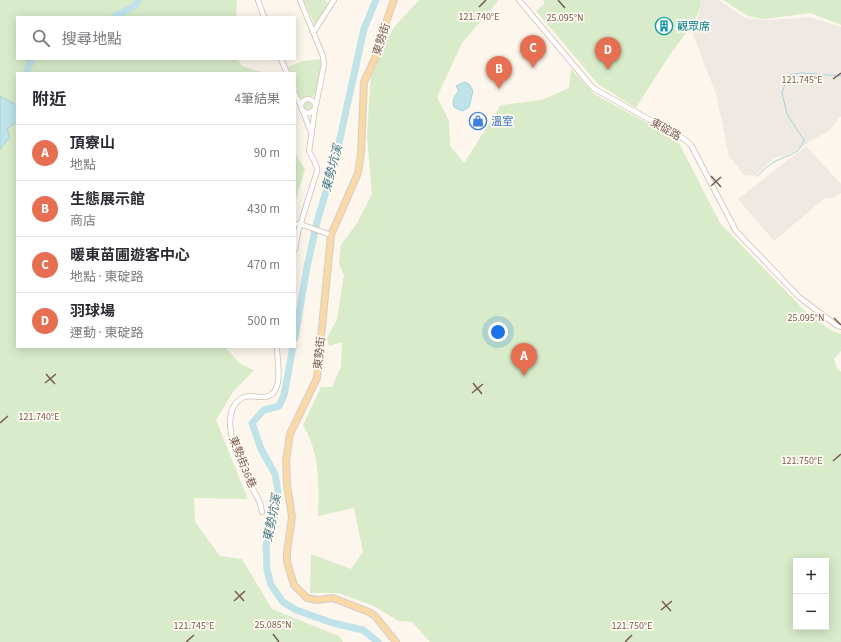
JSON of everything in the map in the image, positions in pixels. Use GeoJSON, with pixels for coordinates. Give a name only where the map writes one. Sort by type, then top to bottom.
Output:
{"type":"FeatureCollection","features":[{"type":"Feature","properties":{"kind":"main road","name":"東勢街"},"geometry":{"type":"LineString","coordinates":[[394,0],[377,54],[364,82],[361,153],[358,173],[328,234],[317,378],[290,434],[286,461],[287,485],[292,517],[287,562],[294,585],[302,595],[317,600],[333,598],[342,600],[369,612],[375,616],[396,642]]}},
{"type":"Feature","properties":{"kind":"street"},"geometry":{"type":"LineString","coordinates":[[258,0],[264,16]]}},
{"type":"Feature","properties":{"kind":"street"},"geometry":{"type":"LineString","coordinates":[[296,244],[300,225],[317,171],[317,167],[308,151],[324,64],[323,56],[314,31],[300,0]]}},
{"type":"Feature","properties":{"kind":"street","name":"東碇路"},"geometry":{"type":"LineString","coordinates":[[519,0],[593,88],[684,138],[691,145],[736,231],[799,297],[836,325],[841,327]]}},
{"type":"Feature","properties":{"kind":"street"},"geometry":{"type":"LineString","coordinates":[[314,31],[332,1]]}},
{"type":"Feature","properties":{"kind":"street"},"geometry":{"type":"LineString","coordinates":[[281,60],[287,72]]}},
{"type":"Feature","properties":{"kind":"street"},"geometry":{"type":"LineString","coordinates":[[296,96],[311,132]]}},
{"type":"Feature","properties":{"kind":"street"},"geometry":{"type":"LineString","coordinates":[[302,108],[303,101],[309,98],[313,101],[315,107]]}},
{"type":"Feature","properties":{"kind":"street"},"geometry":{"type":"LineString","coordinates":[[302,108],[309,113],[315,107]]}},
{"type":"Feature","properties":{"kind":"street"},"geometry":{"type":"LineString","coordinates":[[300,225],[328,234]]}},
{"type":"Feature","properties":{"kind":"street","name":"東勢街36巷"},"geometry":{"type":"LineString","coordinates":[[262,512],[260,503],[234,445],[230,429],[230,414],[239,400],[245,396],[267,397],[274,392],[277,381],[277,348]]}},
{"type":"Feature","properties":{"kind":"shaded area"},"geometry":{"type":"Polygon","coordinates":[[[701,0],[719,0],[745,18],[768,20],[810,17],[841,27],[841,116],[830,130],[789,154],[774,158],[755,176],[744,175],[729,156],[716,94],[692,32],[699,13],[701,0]]]}},
{"type":"Feature","properties":{"kind":"shaded area"},"geometry":{"type":"Polygon","coordinates":[[[806,146],[841,184],[841,193],[833,198],[825,198],[774,241],[738,199],[806,146]]]}},
{"type":"Feature","properties":{"kind":"green space"},"geometry":{"type":"Polygon","coordinates":[[[0,0],[237,0],[236,16],[16,16],[16,60],[238,60],[242,66],[261,72],[16,72],[16,348],[226,348],[239,363],[254,370],[233,392],[216,420],[248,499],[194,498],[195,522],[220,556],[242,559],[272,609],[339,636],[343,642],[0,642],[0,0]]]}},
{"type":"Feature","properties":{"kind":"green space"},"geometry":{"type":"Polygon","coordinates":[[[303,0],[325,0],[329,4],[315,25],[303,0]]]}},
{"type":"Feature","properties":{"kind":"green space"},"geometry":{"type":"Polygon","coordinates":[[[419,0],[498,0],[462,43],[437,97],[449,121],[450,146],[464,163],[501,105],[542,100],[569,88],[571,69],[594,94],[677,139],[720,223],[807,313],[832,331],[841,334],[841,351],[834,359],[837,368],[841,372],[841,642],[430,642],[412,622],[398,621],[374,606],[338,593],[310,593],[311,554],[351,569],[363,552],[354,508],[318,516],[317,469],[313,447],[303,425],[321,387],[332,387],[341,366],[342,342],[329,346],[327,338],[337,319],[344,275],[339,264],[341,245],[357,223],[372,194],[367,136],[371,70],[394,27],[419,0]]]}},
{"type":"Feature","properties":{"kind":"green space"},"geometry":{"type":"Polygon","coordinates":[[[543,0],[701,0],[700,7],[694,21],[669,56],[636,108],[598,84],[536,11],[545,3],[543,0]]]}},
{"type":"Feature","properties":{"kind":"green space"},"geometry":{"type":"Polygon","coordinates":[[[723,0],[841,0],[841,25],[811,13],[764,19],[748,16],[723,0]]]}},
{"type":"Feature","properties":{"kind":"green space"},"geometry":{"type":"Polygon","coordinates":[[[322,59],[316,94],[301,98],[296,88],[296,72],[290,72],[288,67],[303,61],[322,59]]]}},
{"type":"Feature","properties":{"kind":"green space"},"geometry":{"type":"Polygon","coordinates":[[[306,101],[310,101],[312,102],[312,110],[306,111],[303,108],[303,104],[306,101]]]}},
{"type":"Feature","properties":{"kind":"green space"},"geometry":{"type":"Polygon","coordinates":[[[296,155],[305,169],[296,199],[296,155]]]}},
{"type":"Feature","properties":{"kind":"water"},"geometry":{"type":"Polygon","coordinates":[[[464,82],[469,84],[473,91],[469,107],[462,111],[454,107],[453,100],[459,91],[456,86],[464,82]]]}},
{"type":"Feature","properties":{"kind":"water"},"geometry":{"type":"Polygon","coordinates":[[[0,96],[16,104],[16,123],[7,129],[10,137],[0,149],[0,96]]]}},
{"type":"Feature","properties":{"kind":"waterway"},"geometry":{"type":"LineString","coordinates":[[116,16],[136,5],[139,0]]}},
{"type":"Feature","properties":{"kind":"waterway","name":"東勢坑溪"},"geometry":{"type":"LineString","coordinates":[[296,332],[307,267],[317,222],[335,161],[364,29],[376,0]]}},
{"type":"Feature","properties":{"kind":"waterway"},"geometry":{"type":"LineString","coordinates":[[26,72],[32,60]]}},
{"type":"Feature","properties":{"kind":"waterway"},"geometry":{"type":"LineString","coordinates":[[757,176],[775,161],[797,151],[804,140],[787,114],[782,93],[788,75],[802,73],[841,76]]}},
{"type":"Feature","properties":{"kind":"waterway","name":"東勢坑溪"},"geometry":{"type":"LineString","coordinates":[[293,348],[284,395],[279,406],[264,410],[252,423],[261,449],[275,474],[278,491],[274,519],[266,545],[267,570],[271,585],[283,602],[296,610],[333,623],[363,630],[378,642]]}},
{"type":"Feature","properties":{"kind":"place","name":"觀眾席"},"geometry":{"type":"Point","coordinates":[664,26]}},
{"type":"Feature","properties":{"kind":"place","name":"暖東苗圃遊客中心"},"geometry":{"type":"Point","coordinates":[533,68]}},
{"type":"Feature","properties":{"kind":"place","name":"羽球場"},"geometry":{"type":"Point","coordinates":[608,70]}},
{"type":"Feature","properties":{"kind":"place","name":"生態展示館"},"geometry":{"type":"Point","coordinates":[499,89]}},
{"type":"Feature","properties":{"kind":"place","name":"溫室"},"geometry":{"type":"Point","coordinates":[478,121]}},
{"type":"Feature","properties":{"kind":"place","name":"頂寮山"},"geometry":{"type":"Point","coordinates":[524,376]}}]}
